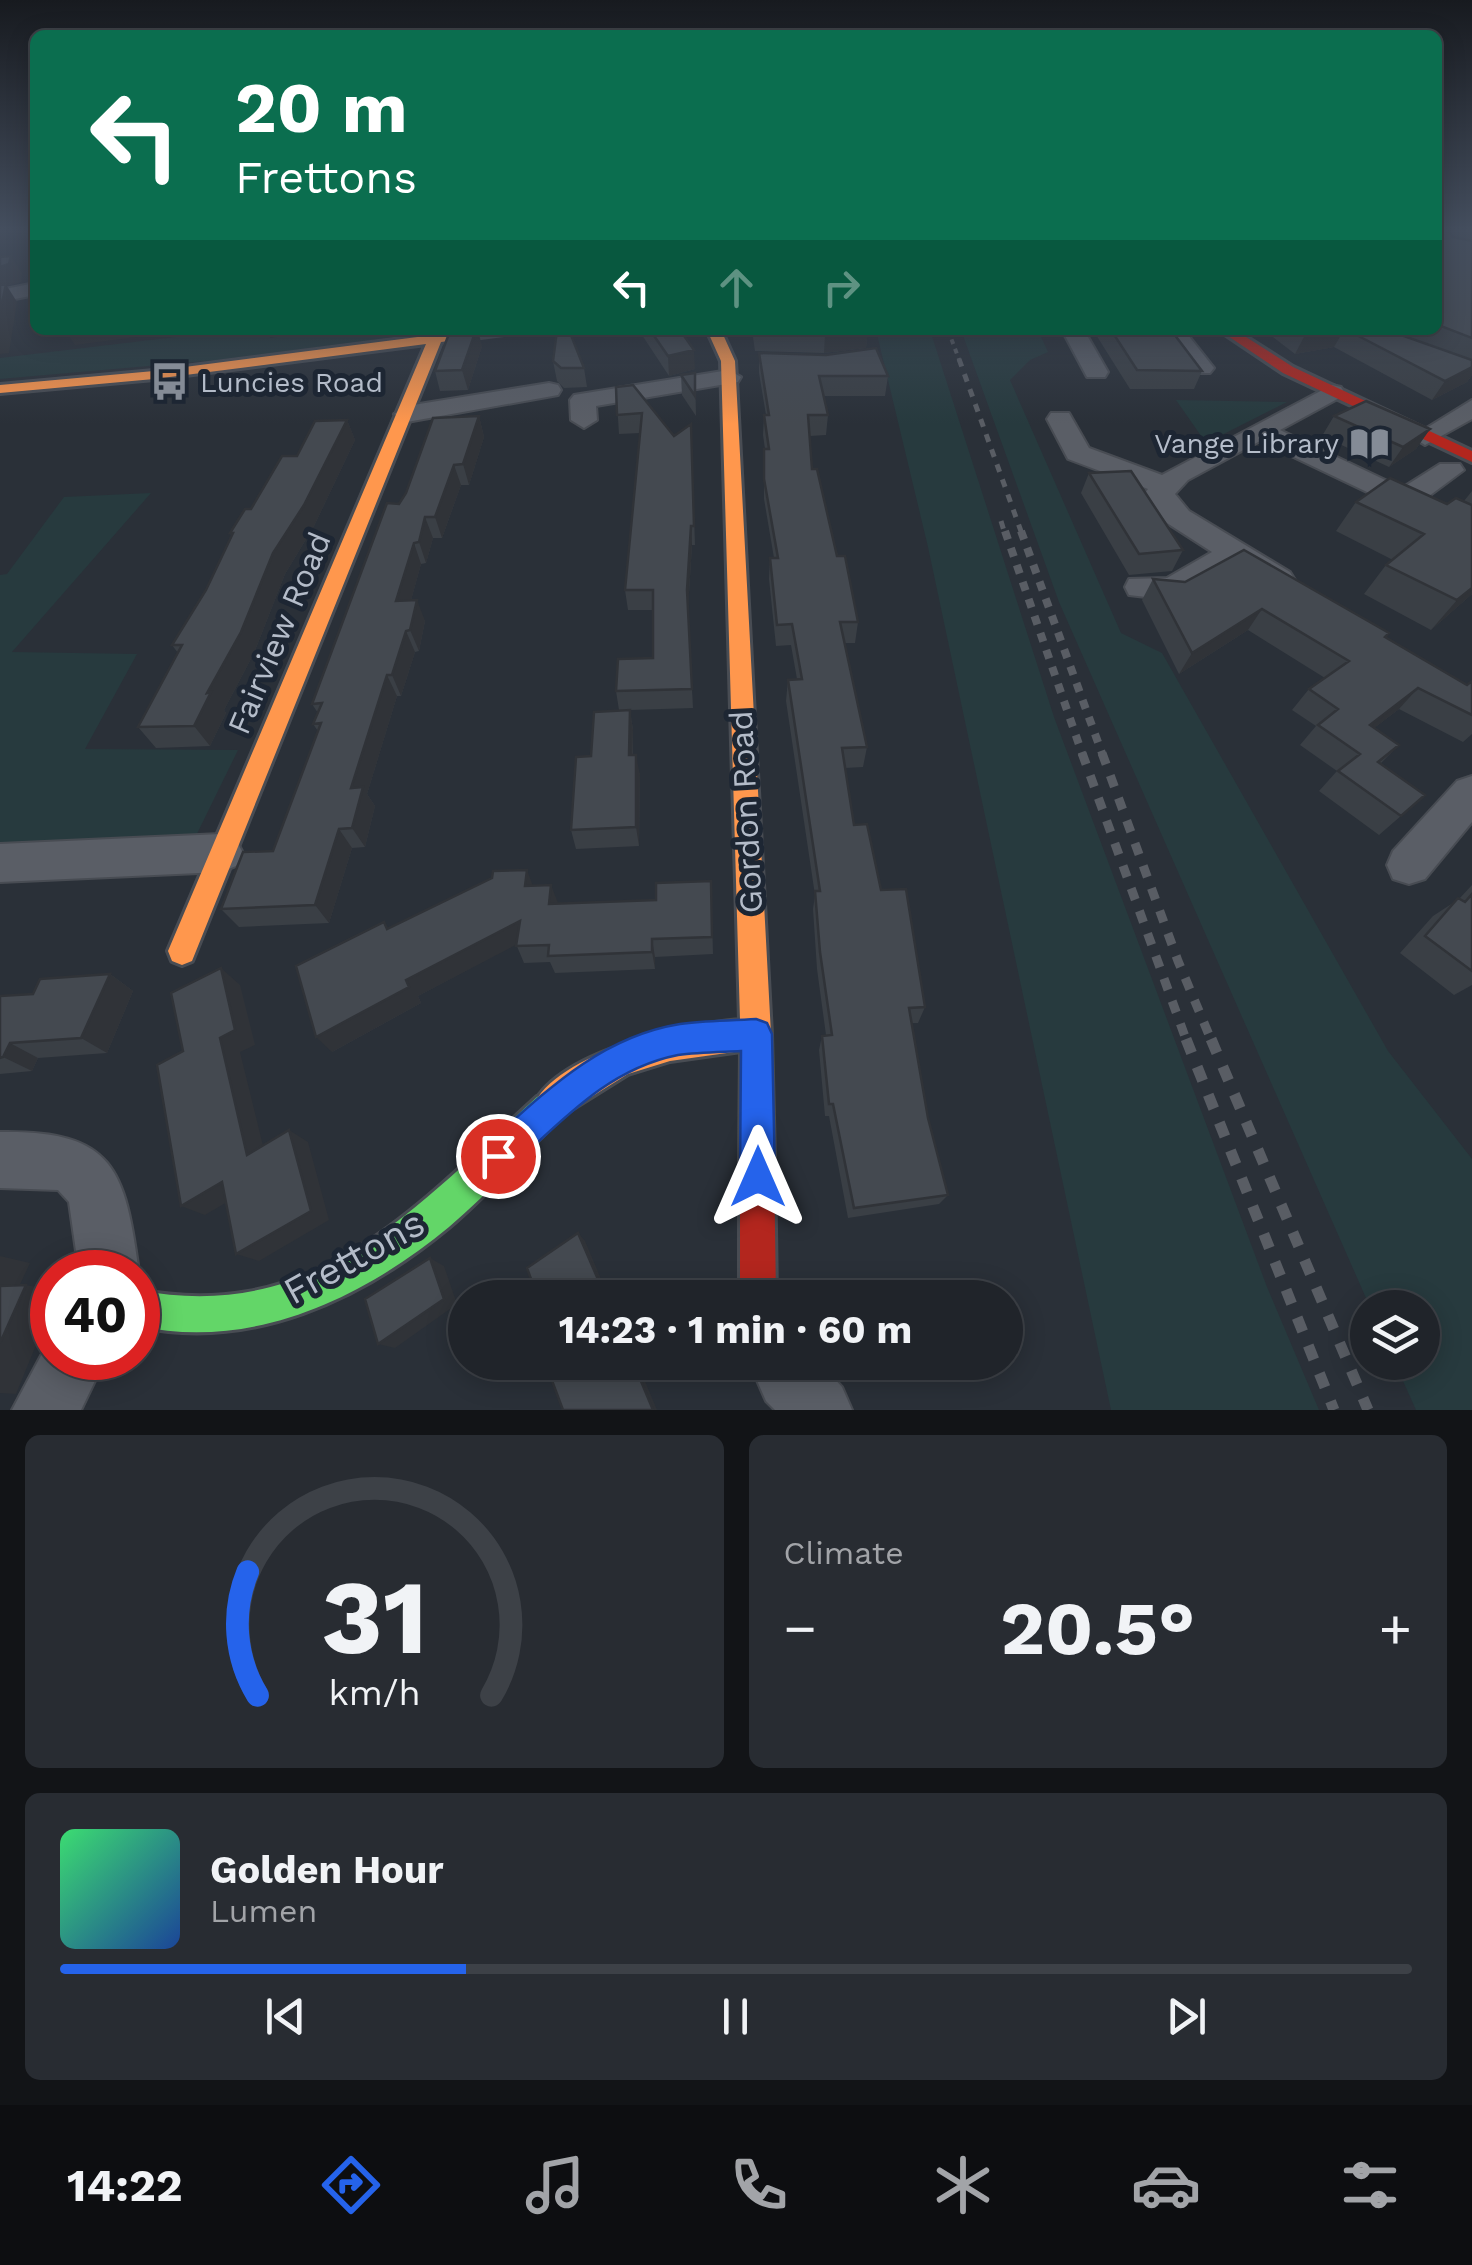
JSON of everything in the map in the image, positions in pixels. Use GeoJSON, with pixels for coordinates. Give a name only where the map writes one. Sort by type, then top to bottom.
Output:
{"type":"FeatureCollection","features":[{"type":"Feature","properties":{"kind":"street"},"geometry":{"type":"LineString","coordinates":[[0,389],[137,377],[470,335]]}},
{"type":"Feature","properties":{"kind":"street","name":"Gordon Road"},"geometry":{"type":"LineString","coordinates":[[716,335],[729,369],[756,1034],[758,1280]]}},
{"type":"Feature","properties":{"kind":"street"},"geometry":{"type":"LineString","coordinates":[[1076,335],[1096,372]]}},
{"type":"Feature","properties":{"kind":"street"},"geometry":{"type":"LineString","coordinates":[[1176,335],[1202,368]]}},
{"type":"Feature","properties":{"kind":"street"},"geometry":{"type":"LineString","coordinates":[[1234,335],[1288,370],[1425,438],[1461,464],[1404,500]]}},
{"type":"Feature","properties":{"kind":"street","name":"Fairview Road"},"geometry":{"type":"LineString","coordinates":[[182,952],[435,340]]}},
{"type":"Feature","properties":{"kind":"street"},"geometry":{"type":"LineString","coordinates":[[584,420],[584,400],[760,362]]}},
{"type":"Feature","properties":{"kind":"street"},"geometry":{"type":"LineString","coordinates":[[407,414],[549,390]]}},
{"type":"Feature","properties":{"kind":"street"},"geometry":{"type":"LineString","coordinates":[[1307,596],[1232,553],[1164,505],[1158,494],[1163,485],[1332,392]]}},
{"type":"Feature","properties":{"kind":"street"},"geometry":{"type":"LineString","coordinates":[[1425,438],[1472,408]]}},
{"type":"Feature","properties":{"kind":"street"},"geometry":{"type":"LineString","coordinates":[[1060,419],[1078,453],[1163,485]]}},
{"type":"Feature","properties":{"kind":"street"},"geometry":{"type":"LineString","coordinates":[[1260,431],[1472,533]]}},
{"type":"Feature","properties":{"kind":"street"},"geometry":{"type":"LineString","coordinates":[[1142,586],[1172,589],[1232,553]]}},
{"type":"Feature","properties":{"kind":"street"},"geometry":{"type":"LineString","coordinates":[[1409,865],[1472,793]]}},
{"type":"Feature","properties":{"kind":"street"},"geometry":{"type":"LineString","coordinates":[[0,863],[220,853]]}},
{"type":"Feature","properties":{"kind":"street","name":"Frettons"},"geometry":{"type":"LineString","coordinates":[[160,1316],[229,1318],[319,1285],[414,1233],[583,1080],[628,1056],[678,1040],[756,1034]]}},
{"type":"Feature","properties":{"kind":"street"},"geometry":{"type":"LineString","coordinates":[[0,1160],[46,1157],[81,1170],[100,1196],[107,1250]]}},
{"type":"Feature","properties":{"kind":"street"},"geometry":{"type":"LineString","coordinates":[[45,1410],[62,1380]]}},
{"type":"Feature","properties":{"kind":"street"},"geometry":{"type":"LineString","coordinates":[[791,1380],[820,1410]]}},
{"type":"Feature","properties":{"kind":"green space"},"geometry":{"type":"Polygon","coordinates":[[[192,335],[388,338],[217,360],[0,379],[0,358],[192,335]]]}},
{"type":"Feature","properties":{"kind":"green space"},"geometry":{"type":"Polygon","coordinates":[[[877,335],[932,335],[1054,717],[1267,1287],[1319,1410],[1111,1410],[928,547],[877,335]]]}},
{"type":"Feature","properties":{"kind":"green space"},"geometry":{"type":"Polygon","coordinates":[[[963,335],[1040,335],[1048,352],[1030,360],[1010,380],[1121,633],[1162,653],[1388,1051],[1472,1159],[1472,1410],[1416,1410],[1403,1380],[1440,1380],[1440,1290],[1363,1290],[1059,602],[963,335]]]}},
{"type":"Feature","properties":{"kind":"green space"},"geometry":{"type":"Polygon","coordinates":[[[1176,400],[1287,402],[1206,443],[1176,400]]]}},
{"type":"Feature","properties":{"kind":"green space"},"geometry":{"type":"Polygon","coordinates":[[[151,493],[12,652],[137,654],[85,749],[238,750],[192,844],[0,859],[0,575],[7,574],[64,497],[151,493]]]}},
{"type":"Feature","properties":{"kind":"building"},"geometry":{"type":"Polygon","coordinates":[[[1442,293],[1472,293],[1472,338],[1442,327],[1442,293]]]}},
{"type":"Feature","properties":{"kind":"building"},"geometry":{"type":"Polygon","coordinates":[[[448,335],[474,335],[462,370],[435,371],[448,335]]]}},
{"type":"Feature","properties":{"kind":"building"},"geometry":{"type":"Polygon","coordinates":[[[556,335],[571,335],[584,368],[561,368],[553,361],[556,335]]]}},
{"type":"Feature","properties":{"kind":"building"},"geometry":{"type":"Polygon","coordinates":[[[653,335],[684,335],[694,350],[668,356],[653,335]]]}},
{"type":"Feature","properties":{"kind":"building"},"geometry":{"type":"Polygon","coordinates":[[[1114,335],[1175,335],[1202,371],[1137,370],[1114,335]]]}},
{"type":"Feature","properties":{"kind":"building"},"geometry":{"type":"Polygon","coordinates":[[[1357,335],[1401,335],[1472,360],[1472,367],[1445,381],[1357,335]]]}},
{"type":"Feature","properties":{"kind":"building"},"geometry":{"type":"Polygon","coordinates":[[[876,348],[888,376],[819,376],[828,415],[808,415],[812,469],[817,469],[837,556],[845,556],[858,622],[840,622],[867,747],[842,748],[854,825],[867,824],[881,890],[906,889],[925,1007],[909,1008],[928,1118],[948,1195],[854,1208],[833,1104],[829,1104],[822,1036],[832,1035],[820,952],[815,891],[820,891],[788,680],[802,679],[792,624],[777,625],[770,558],[778,558],[764,479],[764,449],[769,449],[764,415],[769,415],[759,353],[826,355],[876,348]]]}},
{"type":"Feature","properties":{"kind":"building"},"geometry":{"type":"Polygon","coordinates":[[[695,373],[695,396],[681,375],[695,373]]]}},
{"type":"Feature","properties":{"kind":"building"},"geometry":{"type":"Polygon","coordinates":[[[633,385],[674,436],[691,424],[694,526],[687,590],[692,689],[616,691],[618,659],[653,658],[653,590],[625,590],[642,413],[617,415],[616,387],[633,385]]]}},
{"type":"Feature","properties":{"kind":"building"},"geometry":{"type":"Polygon","coordinates":[[[1366,401],[1430,429],[1403,447],[1334,416],[1366,401]]]}},
{"type":"Feature","properties":{"kind":"building"},"geometry":{"type":"Polygon","coordinates":[[[479,416],[463,464],[454,465],[435,517],[425,517],[419,542],[414,543],[396,601],[417,600],[410,630],[406,631],[392,675],[387,675],[351,788],[363,787],[352,828],[339,829],[315,905],[221,909],[243,852],[273,851],[321,723],[313,724],[322,703],[312,704],[387,503],[399,504],[406,493],[433,418],[479,416]]]}},
{"type":"Feature","properties":{"kind":"building"},"geometry":{"type":"Polygon","coordinates":[[[347,420],[304,505],[273,553],[241,632],[207,693],[211,692],[194,726],[138,727],[182,645],[172,645],[206,590],[230,533],[245,509],[251,509],[282,456],[297,456],[315,421],[347,420]]]}},
{"type":"Feature","properties":{"kind":"building"},"geometry":{"type":"Polygon","coordinates":[[[1131,471],[1183,550],[1139,554],[1089,473],[1131,471]]]}},
{"type":"Feature","properties":{"kind":"building"},"geometry":{"type":"Polygon","coordinates":[[[1390,478],[1447,504],[1456,498],[1472,505],[1472,588],[1457,600],[1386,565],[1424,534],[1356,502],[1390,478]]]}},
{"type":"Feature","properties":{"kind":"building"},"geometry":{"type":"Polygon","coordinates":[[[1244,550],[1389,633],[1385,637],[1467,685],[1472,681],[1472,715],[1418,688],[1370,725],[1399,745],[1378,762],[1425,795],[1401,816],[1338,771],[1360,754],[1318,725],[1338,709],[1309,689],[1349,661],[1262,609],[1192,653],[1153,579],[1185,582],[1244,550]]]}},
{"type":"Feature","properties":{"kind":"building"},"geometry":{"type":"Polygon","coordinates":[[[630,710],[629,755],[636,755],[636,827],[571,830],[576,757],[591,756],[594,712],[630,710]]]}},
{"type":"Feature","properties":{"kind":"building"},"geometry":{"type":"Polygon","coordinates":[[[527,870],[525,886],[551,885],[549,904],[656,900],[656,883],[711,881],[712,937],[652,939],[652,952],[548,956],[549,945],[516,946],[520,921],[406,980],[409,987],[316,1037],[296,966],[384,922],[387,929],[492,878],[493,871],[527,870]]]}},
{"type":"Feature","properties":{"kind":"building"},"geometry":{"type":"Polygon","coordinates":[[[1472,894],[1472,971],[1425,936],[1458,898],[1465,902],[1472,894]]]}},
{"type":"Feature","properties":{"kind":"building"},"geometry":{"type":"Polygon","coordinates":[[[221,968],[235,1030],[220,1038],[247,1155],[289,1130],[311,1211],[236,1254],[222,1182],[181,1206],[157,1065],[183,1051],[171,993],[221,968]]]}},
{"type":"Feature","properties":{"kind":"building"},"geometry":{"type":"Polygon","coordinates":[[[110,974],[81,1038],[10,1043],[0,1058],[0,996],[33,994],[40,979],[110,974]]]}},
{"type":"Feature","properties":{"kind":"building"},"geometry":{"type":"Polygon","coordinates":[[[578,1233],[598,1280],[531,1280],[527,1268],[578,1233]]]}},
{"type":"Feature","properties":{"kind":"building"},"geometry":{"type":"Polygon","coordinates":[[[430,1258],[444,1299],[378,1344],[365,1299],[430,1258]]]}},
{"type":"Feature","properties":{"kind":"building"},"geometry":{"type":"Polygon","coordinates":[[[26,1285],[0,1343],[0,1286],[26,1285]]]}},
{"type":"Feature","properties":{"kind":"building"},"geometry":{"type":"Polygon","coordinates":[[[552,1380],[640,1380],[653,1410],[563,1410],[552,1380]]]}},
{"type":"Feature","properties":{"kind":"railway"},"geometry":{"type":"LineString","coordinates":[[950,335],[960,362]]}},
{"type":"Feature","properties":{"kind":"railway"},"geometry":{"type":"LineString","coordinates":[[959,359],[1022,534]]}},
{"type":"Feature","properties":{"kind":"railway"},"geometry":{"type":"LineString","coordinates":[[1001,521],[1005,534]]}},
{"type":"Feature","properties":{"kind":"railway"},"geometry":{"type":"LineString","coordinates":[[1005,531],[1083,756]]}},
{"type":"Feature","properties":{"kind":"railway"},"geometry":{"type":"LineString","coordinates":[[1021,531],[1103,756]]}},
{"type":"Feature","properties":{"kind":"railway"},"geometry":{"type":"LineString","coordinates":[[1082,753],[1187,1042]]}},
{"type":"Feature","properties":{"kind":"railway"},"geometry":{"type":"LineString","coordinates":[[1102,753],[1212,1042]]}},
{"type":"Feature","properties":{"kind":"railway"},"geometry":{"type":"LineString","coordinates":[[1186,1039],[1334,1410]]}},
{"type":"Feature","properties":{"kind":"railway"},"geometry":{"type":"LineString","coordinates":[[1211,1039],[1368,1410]]}},
{"type":"Feature","properties":{"kind":"traffic: fast"},"geometry":{"type":"LineString","coordinates":[[160,1313],[216,1316],[256,1309],[335,1281],[436,1215],[548,1108]]}},
{"type":"Feature","properties":{"kind":"traffic: slow"},"geometry":{"type":"LineString","coordinates":[[0,389],[154,375],[465,335]]}},
{"type":"Feature","properties":{"kind":"traffic: slow"},"geometry":{"type":"LineString","coordinates":[[716,335],[728,361],[756,1034],[757,1159]]}},
{"type":"Feature","properties":{"kind":"traffic: slow"},"geometry":{"type":"LineString","coordinates":[[182,951],[435,340]]}},
{"type":"Feature","properties":{"kind":"traffic: slow"},"geometry":{"type":"LineString","coordinates":[[548,1108],[596,1073],[645,1052],[697,1040],[756,1034]]}},
{"type":"Feature","properties":{"kind":"traffic: jam"},"geometry":{"type":"LineString","coordinates":[[1234,335],[1288,370],[1472,457]]}},
{"type":"Feature","properties":{"kind":"traffic: jam"},"geometry":{"type":"LineString","coordinates":[[757,1159],[758,1280]]}},
{"type":"Feature","properties":{"kind":"place","name":"Luncies Road"},"geometry":{"type":"Point","coordinates":[170,382]}},
{"type":"Feature","properties":{"kind":"place","name":"Vange Library"},"geometry":{"type":"Point","coordinates":[1369,443]}},
{"type":"Feature","properties":{"kind":"route"},"geometry":{"type":"LineString","coordinates":[[498,1156],[583,1080],[628,1056],[678,1040],[756,1034],[758,1177]]}}]}
